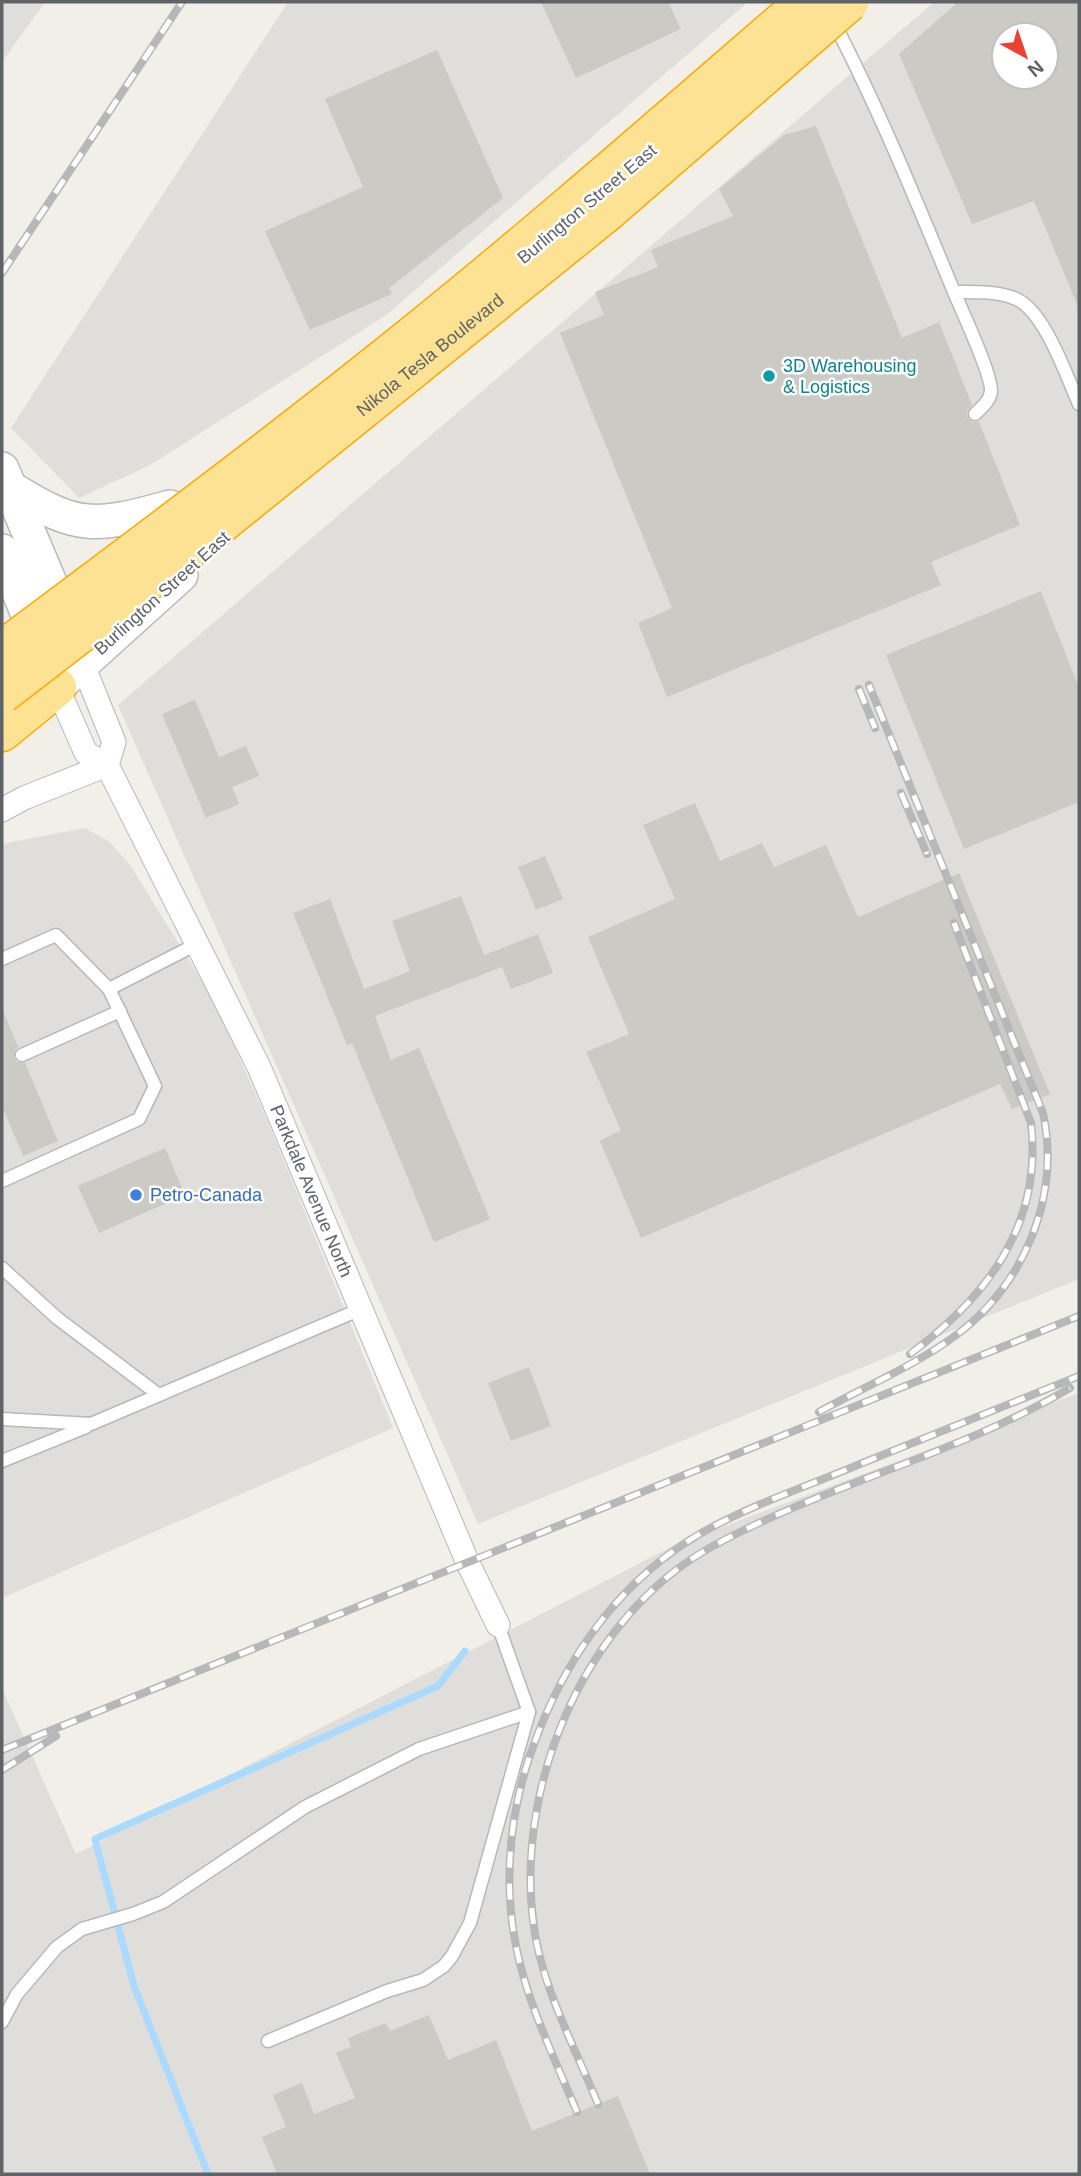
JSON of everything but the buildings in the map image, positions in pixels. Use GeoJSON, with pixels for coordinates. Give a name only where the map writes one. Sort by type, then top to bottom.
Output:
{"type":"FeatureCollection","features":[{"type":"Feature","properties":{"kind":"highway","name":"Nikola Tesla Boulevard"},"geometry":{"type":"LineString","coordinates":[[2,650],[187,512],[414,335],[587,191],[805,2]]}},
{"type":"Feature","properties":{"kind":"highway","name":"Nikola Tesla Boulevard"},"geometry":{"type":"LineString","coordinates":[[2,694],[190,549],[606,214],[849,2]]}},
{"type":"Feature","properties":{"kind":"highway"},"geometry":{"type":"LineString","coordinates":[[2,702],[55,637],[50,627],[55,606],[27,608]]}},
{"type":"Feature","properties":{"kind":"highway"},"geometry":{"type":"LineString","coordinates":[[2,732],[70,676]]}},
{"type":"Feature","properties":{"kind":"main road","name":"Burlington Street East"},"geometry":{"type":"LineString","coordinates":[[27,608],[271,438],[347,402],[539,244],[823,2]]}},
{"type":"Feature","properties":{"kind":"main road","name":"Burlington Street East"},"geometry":{"type":"LineString","coordinates":[[70,676],[297,471],[347,402]]}},
{"type":"Feature","properties":{"kind":"main road"},"geometry":{"type":"LineString","coordinates":[[55,637],[194,514],[271,438]]}},
{"type":"Feature","properties":{"kind":"main road"},"geometry":{"type":"LineString","coordinates":[[6,478],[44,509],[67,518],[96,523],[122,520],[170,508]]}},
{"type":"Feature","properties":{"kind":"main road"},"geometry":{"type":"LineString","coordinates":[[6,478],[27,608]]}},
{"type":"Feature","properties":{"kind":"main road"},"geometry":{"type":"LineString","coordinates":[[2,551],[27,608]]}},
{"type":"Feature","properties":{"kind":"main road","name":"Parkdale Avenue North"},"geometry":{"type":"LineString","coordinates":[[55,637],[70,676]]}},
{"type":"Feature","properties":{"kind":"street","name":"Parkdale Avenue North"},"geometry":{"type":"LineString","coordinates":[[70,676],[86,753],[107,765],[259,1068],[467,1561],[498,1625]]}},
{"type":"Feature","properties":{"kind":"street","name":"Parkdale Avenue North"},"geometry":{"type":"LineString","coordinates":[[70,676],[114,742],[107,765]]}},
{"type":"Feature","properties":{"kind":"street"},"geometry":{"type":"LineString","coordinates":[[2,810],[24,798],[107,765]]}},
{"type":"Feature","properties":{"kind":"lane"},"geometry":{"type":"LineString","coordinates":[[823,2],[884,123],[982,361],[991,390],[988,401],[975,414]]}},
{"type":"Feature","properties":{"kind":"lane"},"geometry":{"type":"LineString","coordinates":[[954,292],[992,293],[1017,299],[1038,318],[1047,331],[1079,404]]}},
{"type":"Feature","properties":{"kind":"lane"},"geometry":{"type":"LineString","coordinates":[[2,959],[56,936],[109,989],[155,1086],[139,1119],[2,1181]]}},
{"type":"Feature","properties":{"kind":"lane"},"geometry":{"type":"LineString","coordinates":[[109,989],[197,944]]}},
{"type":"Feature","properties":{"kind":"lane"},"geometry":{"type":"LineString","coordinates":[[22,1055],[120,1011]]}},
{"type":"Feature","properties":{"kind":"lane"},"geometry":{"type":"LineString","coordinates":[[2,1268],[57,1318],[159,1395]]}},
{"type":"Feature","properties":{"kind":"lane"},"geometry":{"type":"LineString","coordinates":[[2,1461],[361,1309]]}},
{"type":"Feature","properties":{"kind":"lane"},"geometry":{"type":"LineString","coordinates":[[2,1419],[91,1424]]}},
{"type":"Feature","properties":{"kind":"lane"},"geometry":{"type":"LineString","coordinates":[[268,2041],[387,1991],[423,1980],[452,1956],[470,1923],[529,1712],[498,1625]]}},
{"type":"Feature","properties":{"kind":"lane"},"geometry":{"type":"LineString","coordinates":[[2,2022],[17,1994],[57,1947],[82,1929],[163,1902],[305,1807],[419,1749],[529,1712]]}},
{"type":"Feature","properties":{"kind":"shaded area"},"geometry":{"type":"Polygon","coordinates":[[[2,2],[45,2],[2,62],[2,2]]]}},
{"type":"Feature","properties":{"kind":"shaded area"},"geometry":{"type":"Polygon","coordinates":[[[288,2],[748,2],[385,316],[150,465],[79,498],[11,428],[288,2]]]}},
{"type":"Feature","properties":{"kind":"shaded area"},"geometry":{"type":"Polygon","coordinates":[[[934,2],[1079,2],[1079,1279],[478,1524],[118,705],[934,2]]]}},
{"type":"Feature","properties":{"kind":"shaded area"},"geometry":{"type":"Polygon","coordinates":[[[84,828],[109,841],[130,865],[215,1002],[270,1127],[393,1428],[2,1598],[2,844],[84,828]]]}},
{"type":"Feature","properties":{"kind":"shaded area"},"geometry":{"type":"Polygon","coordinates":[[[1079,1393],[1079,2174],[2,2174],[2,1688],[76,1854],[679,1543],[1079,1393]]]}},
{"type":"Feature","properties":{"kind":"waterway"},"geometry":{"type":"LineString","coordinates":[[208,2174],[134,1986],[95,1839],[438,1686],[465,1651]]}},
{"type":"Feature","properties":{"kind":"railway"},"geometry":{"type":"LineString","coordinates":[[2,273],[182,2]]}},
{"type":"Feature","properties":{"kind":"railway"},"geometry":{"type":"LineString","coordinates":[[819,1412],[923,1357],[955,1336],[979,1315],[1018,1265],[1032,1237],[1047,1176],[1043,1113],[869,685]]}},
{"type":"Feature","properties":{"kind":"railway"},"geometry":{"type":"LineString","coordinates":[[859,689],[875,728]]}},
{"type":"Feature","properties":{"kind":"railway"},"geometry":{"type":"LineString","coordinates":[[901,793],[927,854]]}},
{"type":"Feature","properties":{"kind":"railway"},"geometry":{"type":"LineString","coordinates":[[910,1354],[963,1308],[1004,1255],[1028,1194],[1032,1160],[1031,1123],[954,923]]}},
{"type":"Feature","properties":{"kind":"railway"},"geometry":{"type":"LineString","coordinates":[[2,1750],[1079,1316]]}},
{"type":"Feature","properties":{"kind":"railway"},"geometry":{"type":"LineString","coordinates":[[577,2112],[542,2031],[521,1967],[512,1920],[510,1866],[515,1813],[528,1761],[550,1705],[583,1646],[602,1619],[648,1571],[703,1532],[781,1496],[1079,1376]]}},
{"type":"Feature","properties":{"kind":"railway"},"geometry":{"type":"LineString","coordinates":[[598,2104],[559,2014],[543,1967],[533,1920],[531,1867],[536,1813],[549,1759],[569,1707],[596,1658],[629,1614],[668,1576],[713,1546],[801,1504],[983,1432],[1070,1388]]}},
{"type":"Feature","properties":{"kind":"railway"},"geometry":{"type":"LineString","coordinates":[[2,1770],[56,1736]]}},
{"type":"Feature","properties":{"kind":"place","name":"3D Warehousing & Logistics"},"geometry":{"type":"Point","coordinates":[769,376]}},
{"type":"Feature","properties":{"kind":"place","name":"Petro-Canada"},"geometry":{"type":"Point","coordinates":[136,1195]}}]}
